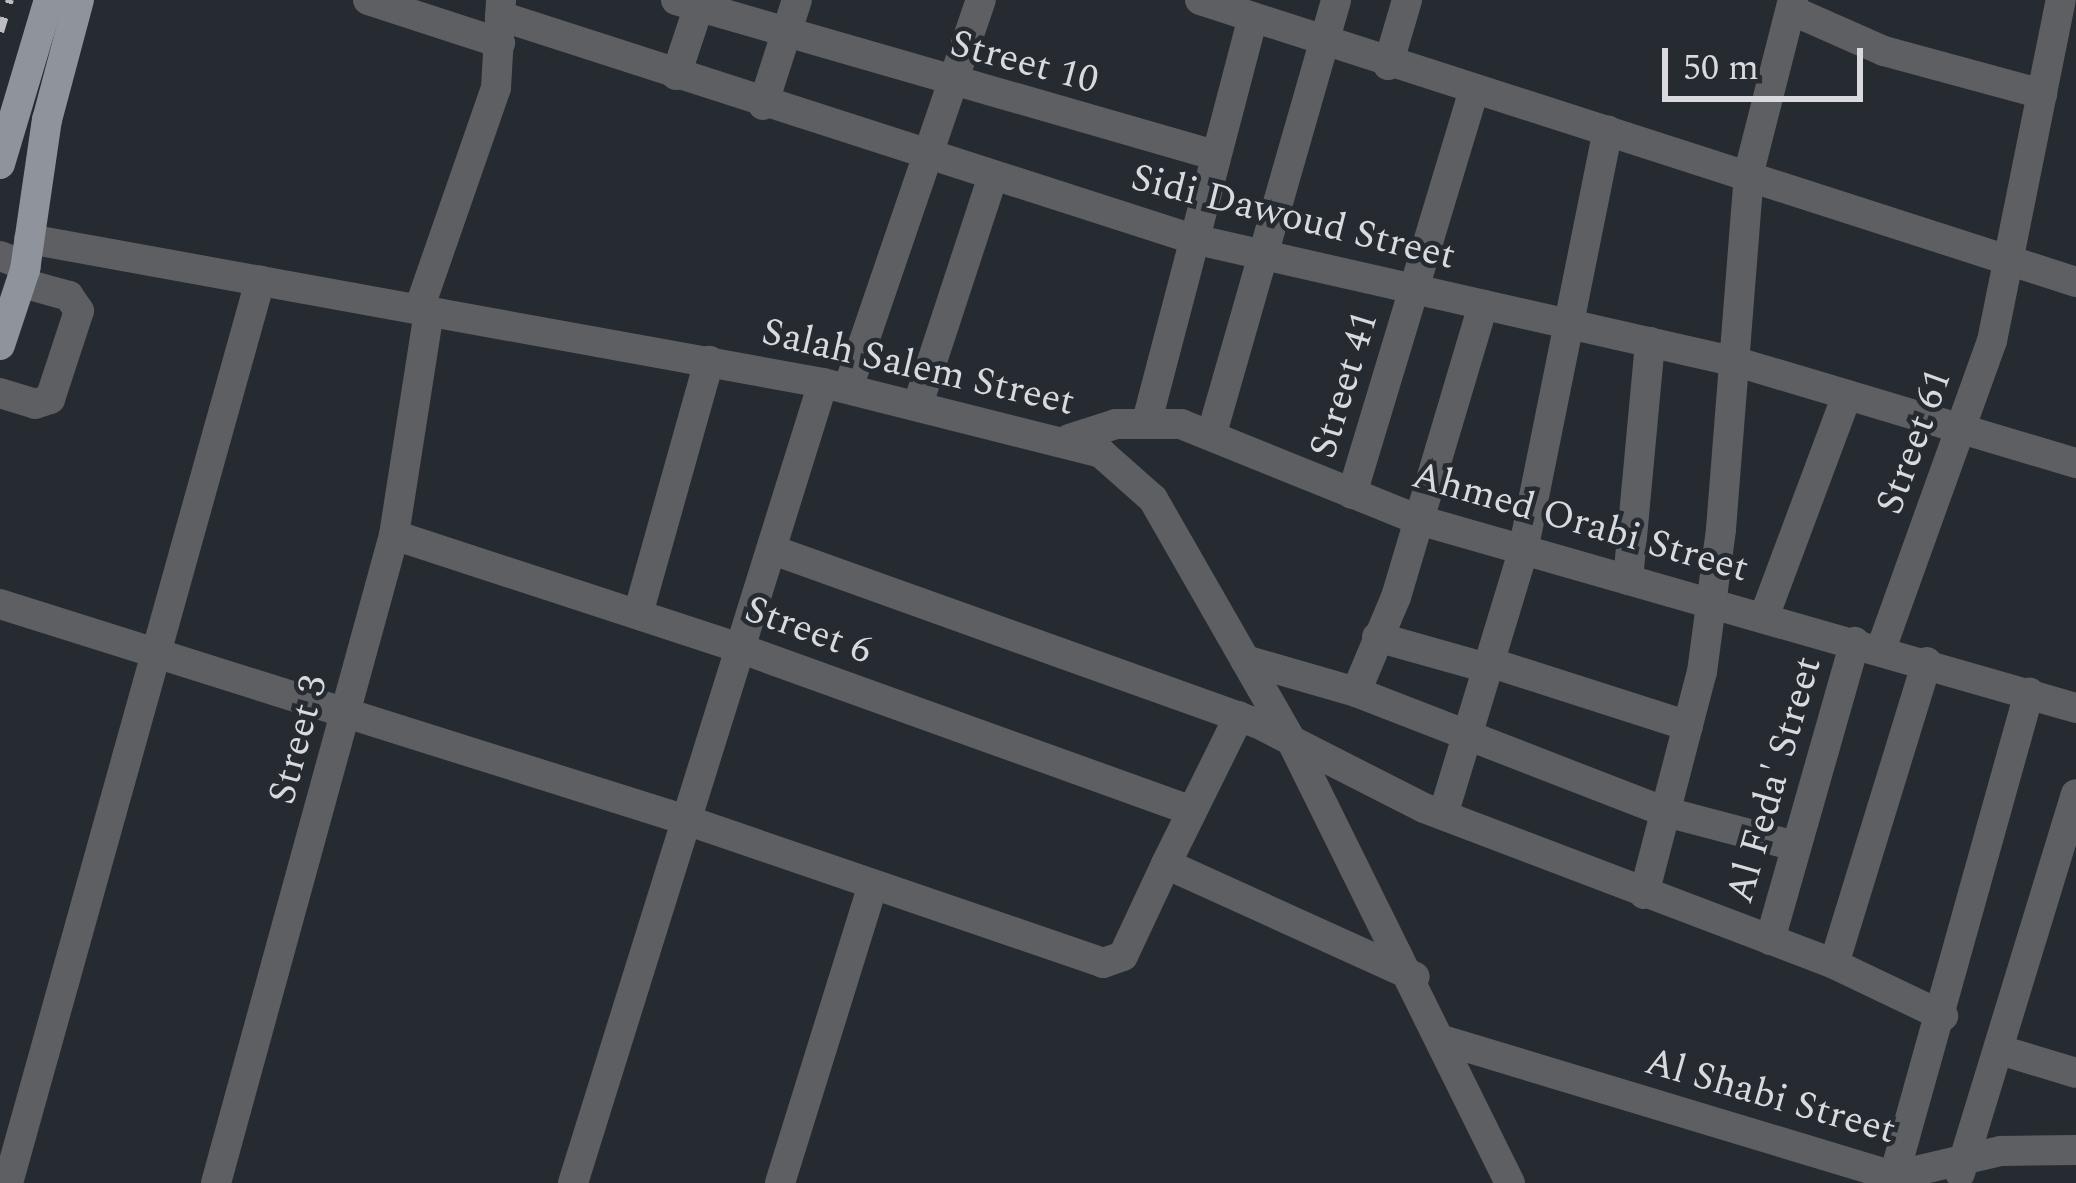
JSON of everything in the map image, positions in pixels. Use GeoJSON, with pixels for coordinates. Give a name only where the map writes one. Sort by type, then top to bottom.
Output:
{"type":"FeatureCollection","features":[{"type":"Feature","properties":{"kind":"main road"},"geometry":{"type":"LineString","coordinates":[[0,164],[49,0]]}},
{"type":"Feature","properties":{"kind":"main road"},"geometry":{"type":"LineString","coordinates":[[0,345],[50,103],[80,0]]}},
{"type":"Feature","properties":{"kind":"street","name":"Sidi Dawoud Street"},"geometry":{"type":"LineString","coordinates":[[368,0],[500,20],[926,159],[1193,239],[1737,362],[2076,463]]}},
{"type":"Feature","properties":{"kind":"street"},"geometry":{"type":"LineString","coordinates":[[763,105],[797,0]]}},
{"type":"Feature","properties":{"kind":"street"},"geometry":{"type":"LineString","coordinates":[[573,1183],[773,550],[926,159],[981,0]]}},
{"type":"Feature","properties":{"kind":"street"},"geometry":{"type":"LineString","coordinates":[[1203,0],[1388,65],[1748,172],[2076,283]]}},
{"type":"Feature","properties":{"kind":"street"},"geometry":{"type":"LineString","coordinates":[[1212,433],[1336,0]]}},
{"type":"Feature","properties":{"kind":"street"},"geometry":{"type":"LineString","coordinates":[[1388,65],[1407,0]]}},
{"type":"Feature","properties":{"kind":"street","name":"Street 61"},"geometry":{"type":"LineString","coordinates":[[1868,645],[1963,429],[2011,258],[2061,0]]}},
{"type":"Feature","properties":{"kind":"street"},"geometry":{"type":"LineString","coordinates":[[676,75],[692,2]]}},
{"type":"Feature","properties":{"kind":"street","name":"Street 10"},"geometry":{"type":"LineString","coordinates":[[692,2],[952,86],[1214,155]]}},
{"type":"Feature","properties":{"kind":"street"},"geometry":{"type":"LineString","coordinates":[[1644,894],[1688,727],[1713,603],[1737,362],[1748,172],[1792,5],[1884,51],[2042,94]]}},
{"type":"Feature","properties":{"kind":"street"},"geometry":{"type":"LineString","coordinates":[[1147,421],[1253,19]]}},
{"type":"Feature","properties":{"kind":"street","name":"Street 3"},"geometry":{"type":"LineString","coordinates":[[217,1183],[394,535],[424,311],[488,115],[500,20]]}},
{"type":"Feature","properties":{"kind":"street","name":"Street 41"},"geometry":{"type":"LineString","coordinates":[[1352,494],[1473,92]]}},
{"type":"Feature","properties":{"kind":"street"},"geometry":{"type":"LineString","coordinates":[[1443,815],[1523,550],[1608,131]]}},
{"type":"Feature","properties":{"kind":"street"},"geometry":{"type":"LineString","coordinates":[[918,404],[992,179]]}},
{"type":"Feature","properties":{"kind":"street","name":"Salah Salem Street"},"geometry":{"type":"LineString","coordinates":[[16,272],[260,281],[836,386],[1069,439],[1101,453],[1153,499],[1291,740],[1415,977],[1510,1183]]}},
{"type":"Feature","properties":{"kind":"street"},"geometry":{"type":"LineString","coordinates":[[0,394],[35,404],[50,399],[80,311],[68,296],[16,272]]}},
{"type":"Feature","properties":{"kind":"street"},"geometry":{"type":"LineString","coordinates":[[8,1183],[161,655],[260,281]]}},
{"type":"Feature","properties":{"kind":"street"},"geometry":{"type":"LineString","coordinates":[[1356,692],[1419,520],[1483,305]]}},
{"type":"Feature","properties":{"kind":"street"},"geometry":{"type":"LineString","coordinates":[[1628,580],[1650,342]]}},
{"type":"Feature","properties":{"kind":"street"},"geometry":{"type":"LineString","coordinates":[[638,614],[709,361]]}},
{"type":"Feature","properties":{"kind":"street"},"geometry":{"type":"LineString","coordinates":[[1764,616],[1847,395]]}},
{"type":"Feature","properties":{"kind":"street","name":"Ahmed Orabi Street"},"geometry":{"type":"LineString","coordinates":[[1069,439],[1147,421],[1212,433],[1419,520],[2076,708]]}},
{"type":"Feature","properties":{"kind":"street","name":"Street 6"},"geometry":{"type":"LineString","coordinates":[[394,535],[742,649],[1192,811]]}},
{"type":"Feature","properties":{"kind":"street"},"geometry":{"type":"LineString","coordinates":[[773,550],[1239,716],[1443,815],[1834,964],[1943,1016]]}},
{"type":"Feature","properties":{"kind":"street"},"geometry":{"type":"LineString","coordinates":[[0,604],[689,821],[1115,964],[1239,716]]}},
{"type":"Feature","properties":{"kind":"street"},"geometry":{"type":"LineString","coordinates":[[1377,637],[1488,665],[1688,727]]}},
{"type":"Feature","properties":{"kind":"street","name":"Al Feda' Street"},"geometry":{"type":"LineString","coordinates":[[1770,940],[1796,846],[1868,645]]}},
{"type":"Feature","properties":{"kind":"street"},"geometry":{"type":"LineString","coordinates":[[1246,660],[1356,692],[1666,812],[1796,846]]}},
{"type":"Feature","properties":{"kind":"street"},"geometry":{"type":"LineString","coordinates":[[1834,964],[1927,662]]}},
{"type":"Feature","properties":{"kind":"street"},"geometry":{"type":"LineString","coordinates":[[1894,1176],[1943,1016],[2029,693]]}},
{"type":"Feature","properties":{"kind":"street"},"geometry":{"type":"LineString","coordinates":[[1960,1171],[2076,794]]}},
{"type":"Feature","properties":{"kind":"street"},"geometry":{"type":"LineString","coordinates":[[1166,864],[1415,977]]}},
{"type":"Feature","properties":{"kind":"street"},"geometry":{"type":"LineString","coordinates":[[780,1183],[873,885]]}},
{"type":"Feature","properties":{"kind":"street","name":"Al Shabi Street"},"geometry":{"type":"LineString","coordinates":[[1446,1041],[1855,1175],[1960,1171],[2076,1150]]}},
{"type":"Feature","properties":{"kind":"street"},"geometry":{"type":"LineString","coordinates":[[2000,1050],[2076,1073]]}},
{"type":"Feature","properties":{"kind":"railway"},"geometry":{"type":"LineString","coordinates":[[0,32],[10,0]]}}]}
